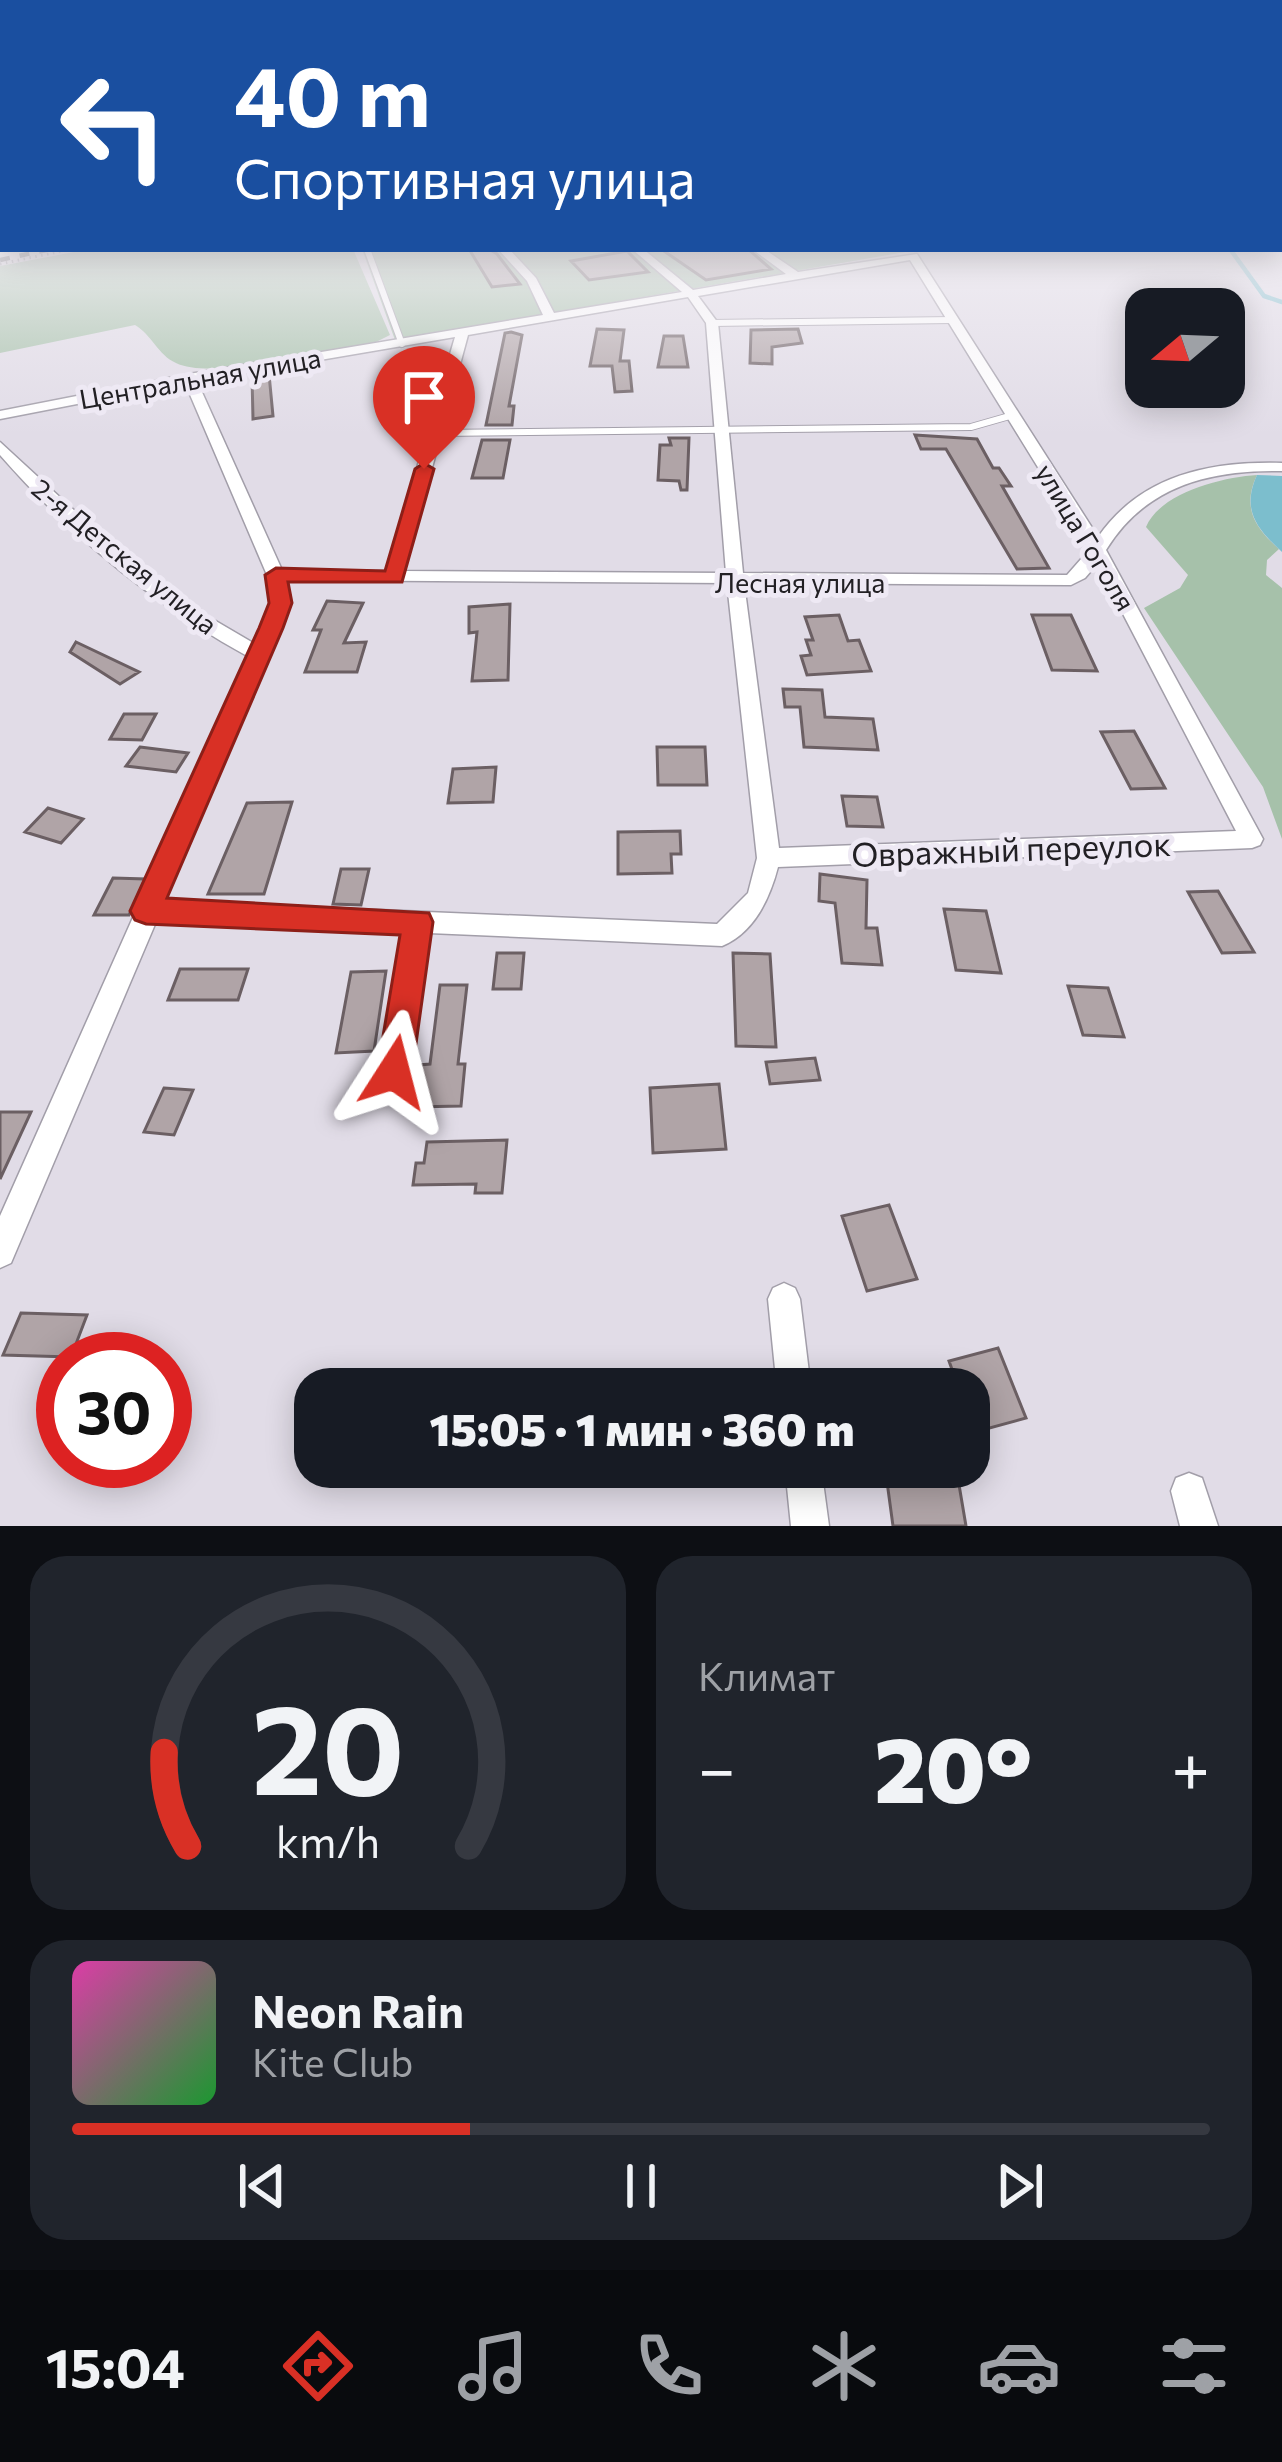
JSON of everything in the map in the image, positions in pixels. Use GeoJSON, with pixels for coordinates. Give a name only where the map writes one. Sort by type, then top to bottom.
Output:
{"type":"FeatureCollection","features":[{"type":"Feature","properties":{"kind":"street"},"geometry":{"type":"LineString","coordinates":[[538,292],[550,316]]}},
{"type":"Feature","properties":{"kind":"street","name":"Центральная улица"},"geometry":{"type":"LineString","coordinates":[[0,415],[189,378],[701,292]]}},
{"type":"Feature","properties":{"kind":"street","name":"улица Гоголя"},"geometry":{"type":"LineString","coordinates":[[931,292],[1096,549],[1252,839]]}},
{"type":"Feature","properties":{"kind":"street"},"geometry":{"type":"LineString","coordinates":[[146,911],[722,935],[758,898],[769,858],[735,582],[712,322],[691,294]]}},
{"type":"Feature","properties":{"kind":"street"},"geometry":{"type":"LineString","coordinates":[[394,578],[462,334]]}},
{"type":"Feature","properties":{"kind":"street"},"geometry":{"type":"LineString","coordinates":[[0,1252],[280,603],[275,573],[189,378]]}},
{"type":"Feature","properties":{"kind":"street","name":"2-я Детская улица"},"geometry":{"type":"LineString","coordinates":[[0,446],[79,525],[142,576],[221,635],[260,655]]}},
{"type":"Feature","properties":{"kind":"street","name":"Лесная улица"},"geometry":{"type":"LineString","coordinates":[[275,573],[735,582],[1071,580],[1088,569],[1096,549],[1138,503],[1173,480],[1210,468],[1282,466]]}},
{"type":"Feature","properties":{"kind":"street","name":"Овражный переулок"},"geometry":{"type":"LineString","coordinates":[[769,858],[1252,839]]}},
{"type":"Feature","properties":{"kind":"street"},"geometry":{"type":"LineString","coordinates":[[394,1072],[418,922]]}},
{"type":"Feature","properties":{"kind":"street"},"geometry":{"type":"LineString","coordinates":[[784,1299],[792,1368]]}},
{"type":"Feature","properties":{"kind":"street"},"geometry":{"type":"LineString","coordinates":[[805,1488],[810,1526]]}},
{"type":"Feature","properties":{"kind":"lane"},"geometry":{"type":"LineString","coordinates":[[383,292],[402,344]]}},
{"type":"Feature","properties":{"kind":"lane"},"geometry":{"type":"LineString","coordinates":[[712,322],[953,320]]}},
{"type":"Feature","properties":{"kind":"lane"},"geometry":{"type":"LineString","coordinates":[[435,433],[971,427],[1012,415]]}},
{"type":"Feature","properties":{"kind":"green space"},"geometry":{"type":"Polygon","coordinates":[[[0,292],[372,292],[390,335],[374,343],[302,358],[216,369],[176,363],[135,325],[0,353],[0,292]]]}},
{"type":"Feature","properties":{"kind":"green space"},"geometry":{"type":"Polygon","coordinates":[[[378,292],[672,292],[395,340],[378,292]]]}},
{"type":"Feature","properties":{"kind":"green space"},"geometry":{"type":"Polygon","coordinates":[[[1257,475],[1251,497],[1253,516],[1279,549],[1267,560],[1266,575],[1282,588],[1282,839],[1263,787],[1144,608],[1180,588],[1188,575],[1146,527],[1153,515],[1194,489],[1257,475]]]}},
{"type":"Feature","properties":{"kind":"water"},"geometry":{"type":"Polygon","coordinates":[[[1257,475],[1282,476],[1282,552],[1265,535],[1251,509],[1257,475]]]}},
{"type":"Feature","properties":{"kind":"building"},"geometry":{"type":"Polygon","coordinates":[[[597,329],[624,330],[620,361],[629,361],[632,391],[615,392],[612,366],[590,366],[597,329]]]}},
{"type":"Feature","properties":{"kind":"building"},"geometry":{"type":"Polygon","coordinates":[[[798,329],[802,343],[772,347],[772,364],[750,363],[751,330],[798,329]]]}},
{"type":"Feature","properties":{"kind":"building"},"geometry":{"type":"Polygon","coordinates":[[[505,333],[522,335],[509,406],[514,406],[512,425],[486,425],[505,333]]]}},
{"type":"Feature","properties":{"kind":"building"},"geometry":{"type":"Polygon","coordinates":[[[664,336],[683,336],[688,367],[658,367],[664,336]]]}},
{"type":"Feature","properties":{"kind":"building"},"geometry":{"type":"Polygon","coordinates":[[[269,374],[273,416],[253,419],[252,376],[269,374]]]}},
{"type":"Feature","properties":{"kind":"building"},"geometry":{"type":"Polygon","coordinates":[[[915,435],[977,439],[993,468],[999,468],[1011,486],[1002,486],[1049,568],[1017,569],[946,449],[921,449],[915,435]]]}},
{"type":"Feature","properties":{"kind":"building"},"geometry":{"type":"Polygon","coordinates":[[[669,438],[689,438],[687,490],[681,490],[679,481],[658,480],[660,445],[671,445],[669,438]]]}},
{"type":"Feature","properties":{"kind":"building"},"geometry":{"type":"Polygon","coordinates":[[[482,440],[510,440],[503,478],[472,478],[482,440]]]}},
{"type":"Feature","properties":{"kind":"building"},"geometry":{"type":"Polygon","coordinates":[[[327,601],[363,603],[344,643],[366,642],[357,672],[305,672],[321,630],[313,630],[327,601]]]}},
{"type":"Feature","properties":{"kind":"building"},"geometry":{"type":"Polygon","coordinates":[[[510,604],[508,680],[472,681],[477,632],[469,633],[469,607],[510,604]]]}},
{"type":"Feature","properties":{"kind":"building"},"geometry":{"type":"Polygon","coordinates":[[[839,615],[848,641],[859,640],[871,671],[807,675],[801,656],[811,655],[806,640],[813,640],[805,617],[839,615]]]}},
{"type":"Feature","properties":{"kind":"building"},"geometry":{"type":"Polygon","coordinates":[[[1032,615],[1071,615],[1097,671],[1052,670],[1032,615]]]}},
{"type":"Feature","properties":{"kind":"building"},"geometry":{"type":"Polygon","coordinates":[[[76,642],[139,672],[120,684],[70,652],[76,642]]]}},
{"type":"Feature","properties":{"kind":"building"},"geometry":{"type":"Polygon","coordinates":[[[783,689],[822,690],[825,717],[873,719],[878,750],[804,747],[800,707],[785,707],[783,689]]]}},
{"type":"Feature","properties":{"kind":"building"},"geometry":{"type":"Polygon","coordinates":[[[124,714],[156,714],[142,740],[110,739],[124,714]]]}},
{"type":"Feature","properties":{"kind":"building"},"geometry":{"type":"Polygon","coordinates":[[[1134,731],[1165,788],[1131,789],[1101,732],[1134,731]]]}},
{"type":"Feature","properties":{"kind":"building"},"geometry":{"type":"Polygon","coordinates":[[[140,747],[188,753],[176,772],[126,766],[140,747]]]}},
{"type":"Feature","properties":{"kind":"building"},"geometry":{"type":"Polygon","coordinates":[[[657,747],[705,747],[707,785],[658,785],[657,747]]]}},
{"type":"Feature","properties":{"kind":"building"},"geometry":{"type":"Polygon","coordinates":[[[496,767],[493,802],[448,803],[453,769],[496,767]]]}},
{"type":"Feature","properties":{"kind":"building"},"geometry":{"type":"Polygon","coordinates":[[[842,796],[877,797],[883,827],[847,826],[842,796]]]}},
{"type":"Feature","properties":{"kind":"building"},"geometry":{"type":"Polygon","coordinates":[[[292,802],[264,894],[208,894],[247,803],[292,802]]]}},
{"type":"Feature","properties":{"kind":"building"},"geometry":{"type":"Polygon","coordinates":[[[48,808],[83,819],[61,843],[25,832],[48,808]]]}},
{"type":"Feature","properties":{"kind":"building"},"geometry":{"type":"Polygon","coordinates":[[[680,831],[681,854],[671,854],[672,873],[618,874],[618,832],[680,831]]]}},
{"type":"Feature","properties":{"kind":"building"},"geometry":{"type":"Polygon","coordinates":[[[341,869],[369,869],[361,905],[333,904],[341,869]]]}},
{"type":"Feature","properties":{"kind":"building"},"geometry":{"type":"Polygon","coordinates":[[[820,874],[867,880],[866,928],[877,928],[882,965],[842,963],[835,903],[819,901],[820,874]]]}},
{"type":"Feature","properties":{"kind":"building"},"geometry":{"type":"Polygon","coordinates":[[[113,878],[145,879],[129,915],[94,915],[113,878]]]}},
{"type":"Feature","properties":{"kind":"building"},"geometry":{"type":"Polygon","coordinates":[[[1218,891],[1254,952],[1222,953],[1188,892],[1218,891]]]}},
{"type":"Feature","properties":{"kind":"building"},"geometry":{"type":"Polygon","coordinates":[[[944,909],[986,911],[1001,973],[956,970],[944,909]]]}},
{"type":"Feature","properties":{"kind":"building"},"geometry":{"type":"Polygon","coordinates":[[[497,953],[524,953],[521,989],[493,989],[497,953]]]}},
{"type":"Feature","properties":{"kind":"building"},"geometry":{"type":"Polygon","coordinates":[[[733,953],[770,954],[776,1047],[736,1046],[733,953]]]}},
{"type":"Feature","properties":{"kind":"building"},"geometry":{"type":"Polygon","coordinates":[[[180,969],[248,969],[238,1000],[168,1000],[180,969]]]}},
{"type":"Feature","properties":{"kind":"building"},"geometry":{"type":"Polygon","coordinates":[[[386,971],[374,1051],[336,1053],[351,972],[386,971]]]}},
{"type":"Feature","properties":{"kind":"building"},"geometry":{"type":"Polygon","coordinates":[[[440,985],[467,985],[458,1064],[465,1064],[461,1106],[413,1107],[419,1065],[430,1064],[440,985]]]}},
{"type":"Feature","properties":{"kind":"building"},"geometry":{"type":"Polygon","coordinates":[[[1068,986],[1108,988],[1124,1037],[1083,1035],[1068,986]]]}},
{"type":"Feature","properties":{"kind":"building"},"geometry":{"type":"Polygon","coordinates":[[[815,1058],[820,1080],[770,1084],[766,1062],[815,1058]]]}},
{"type":"Feature","properties":{"kind":"building"},"geometry":{"type":"Polygon","coordinates":[[[719,1084],[726,1149],[653,1153],[650,1088],[719,1084]]]}},
{"type":"Feature","properties":{"kind":"building"},"geometry":{"type":"Polygon","coordinates":[[[164,1088],[193,1090],[174,1135],[144,1132],[164,1088]]]}},
{"type":"Feature","properties":{"kind":"building"},"geometry":{"type":"Polygon","coordinates":[[[0,1112],[31,1112],[0,1179],[0,1112]]]}},
{"type":"Feature","properties":{"kind":"building"},"geometry":{"type":"Polygon","coordinates":[[[507,1140],[502,1193],[475,1193],[476,1184],[413,1185],[416,1163],[424,1163],[427,1142],[507,1140]]]}},
{"type":"Feature","properties":{"kind":"building"},"geometry":{"type":"Polygon","coordinates":[[[889,1205],[917,1279],[867,1291],[842,1216],[889,1205]]]}},
{"type":"Feature","properties":{"kind":"building"},"geometry":{"type":"Polygon","coordinates":[[[21,1313],[87,1315],[81,1332],[36,1332],[36,1356],[3,1355],[21,1313]]]}},
{"type":"Feature","properties":{"kind":"building"},"geometry":{"type":"Polygon","coordinates":[[[998,1348],[1026,1418],[990,1428],[990,1368],[952,1368],[949,1361],[998,1348]]]}},
{"type":"Feature","properties":{"kind":"building"},"geometry":{"type":"Polygon","coordinates":[[[888,1488],[960,1488],[966,1526],[893,1526],[888,1488]]]}},
{"type":"Feature","properties":{"kind":"waterway"},"geometry":{"type":"LineString","coordinates":[[1261,292],[1282,302]]}},
{"type":"Feature","properties":{"kind":"route"},"geometry":{"type":"LineString","coordinates":[[394,1072],[418,922],[146,911],[271,628],[280,603],[276,575],[394,578],[424,469]]}}]}
